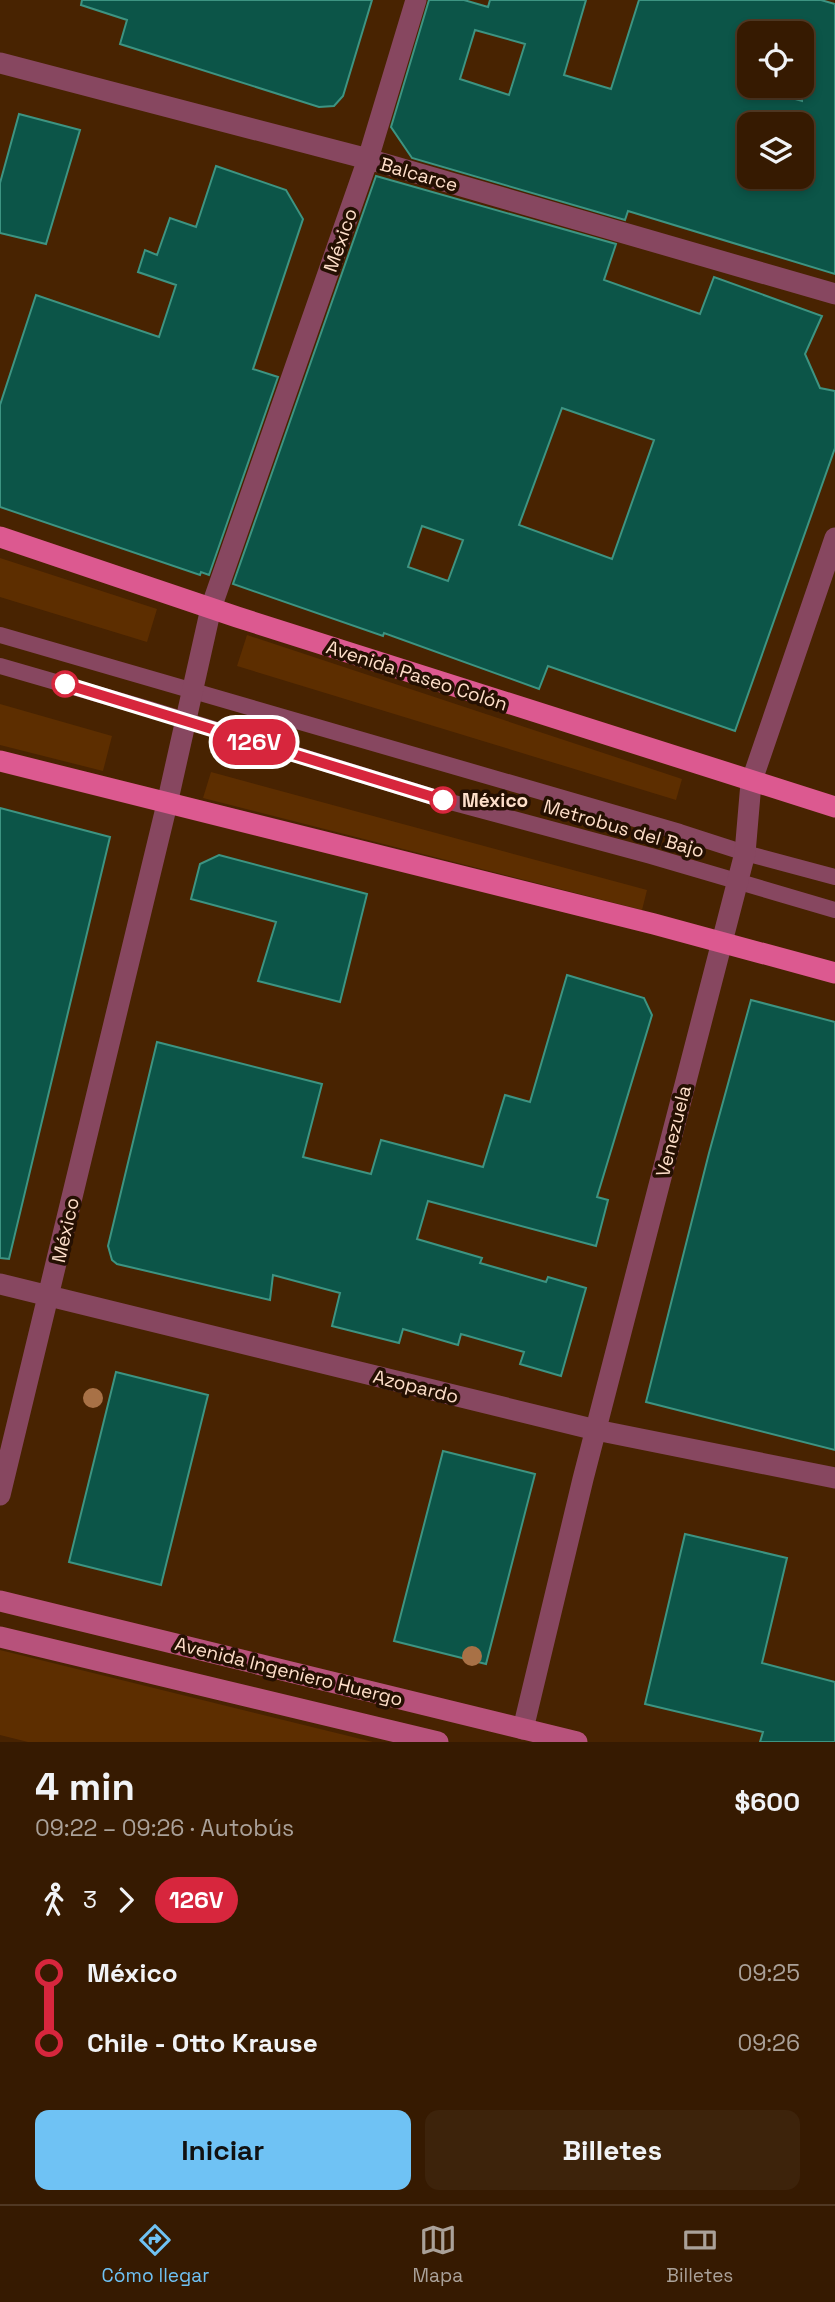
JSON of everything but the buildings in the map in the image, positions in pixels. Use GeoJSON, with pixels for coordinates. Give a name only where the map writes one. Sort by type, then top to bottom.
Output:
{"type":"FeatureCollection","features":[{"type":"Feature","properties":{"kind":"main road","name":"Avenida Paseo Colón"},"geometry":{"type":"LineString","coordinates":[[0,537],[751,783],[835,807]]}},
{"type":"Feature","properties":{"kind":"main road"},"geometry":{"type":"LineString","coordinates":[[0,761],[722,942],[835,973]]}},
{"type":"Feature","properties":{"kind":"main road","name":"Avenida Ingeniero Huergo"},"geometry":{"type":"LineString","coordinates":[[0,1601],[578,1742]]}},
{"type":"Feature","properties":{"kind":"main road","name":"Avenida Ingeniero Huergo"},"geometry":{"type":"LineString","coordinates":[[0,1637],[438,1742]]}},
{"type":"Feature","properties":{"kind":"street","name":"México"},"geometry":{"type":"LineString","coordinates":[[0,1495],[167,804],[211,608],[368,159],[416,0]]}},
{"type":"Feature","properties":{"kind":"street","name":"Balcarce"},"geometry":{"type":"LineString","coordinates":[[0,63],[368,159],[835,294]]}},
{"type":"Feature","properties":{"kind":"street","name":"Venezuela"},"geometry":{"type":"LineString","coordinates":[[523,1729],[596,1430],[745,853],[751,783],[835,538]]}},
{"type":"Feature","properties":{"kind":"street","name":"Azopardo"},"geometry":{"type":"LineString","coordinates":[[0,1284],[596,1430],[835,1478]]}},
{"type":"Feature","properties":{"kind":"lane","name":"Metrobus del Bajo"},"geometry":{"type":"LineString","coordinates":[[0,635],[835,877]]}},
{"type":"Feature","properties":{"kind":"lane","name":"Metrobus del Bajo"},"geometry":{"type":"LineString","coordinates":[[0,666],[443,800],[651,856],[835,910]]}},
{"type":"Feature","properties":{"kind":"shaded area"},"geometry":{"type":"Polygon","coordinates":[[[0,558],[157,609],[147,642],[0,597],[0,558]]]}},
{"type":"Feature","properties":{"kind":"shaded area"},"geometry":{"type":"Polygon","coordinates":[[[247,635],[682,779],[676,800],[237,666],[247,635]]]}},
{"type":"Feature","properties":{"kind":"shaded area"},"geometry":{"type":"Polygon","coordinates":[[[0,704],[112,736],[103,771],[0,745],[0,704]]]}},
{"type":"Feature","properties":{"kind":"shaded area"},"geometry":{"type":"Polygon","coordinates":[[[211,772],[647,890],[642,910],[203,798],[211,772]]]}},
{"type":"Feature","properties":{"kind":"shaded area"},"geometry":{"type":"Polygon","coordinates":[[[0,1650],[373,1742],[28,1742],[0,1735],[0,1650]]]}},
{"type":"Feature","properties":{"kind":"bus line","name":"126V"},"geometry":{"type":"LineString","coordinates":[[65,684],[443,800]]}},
{"type":"Feature","properties":{"kind":"place","name":"México"},"geometry":{"type":"Point","coordinates":[443,800]}}]}
